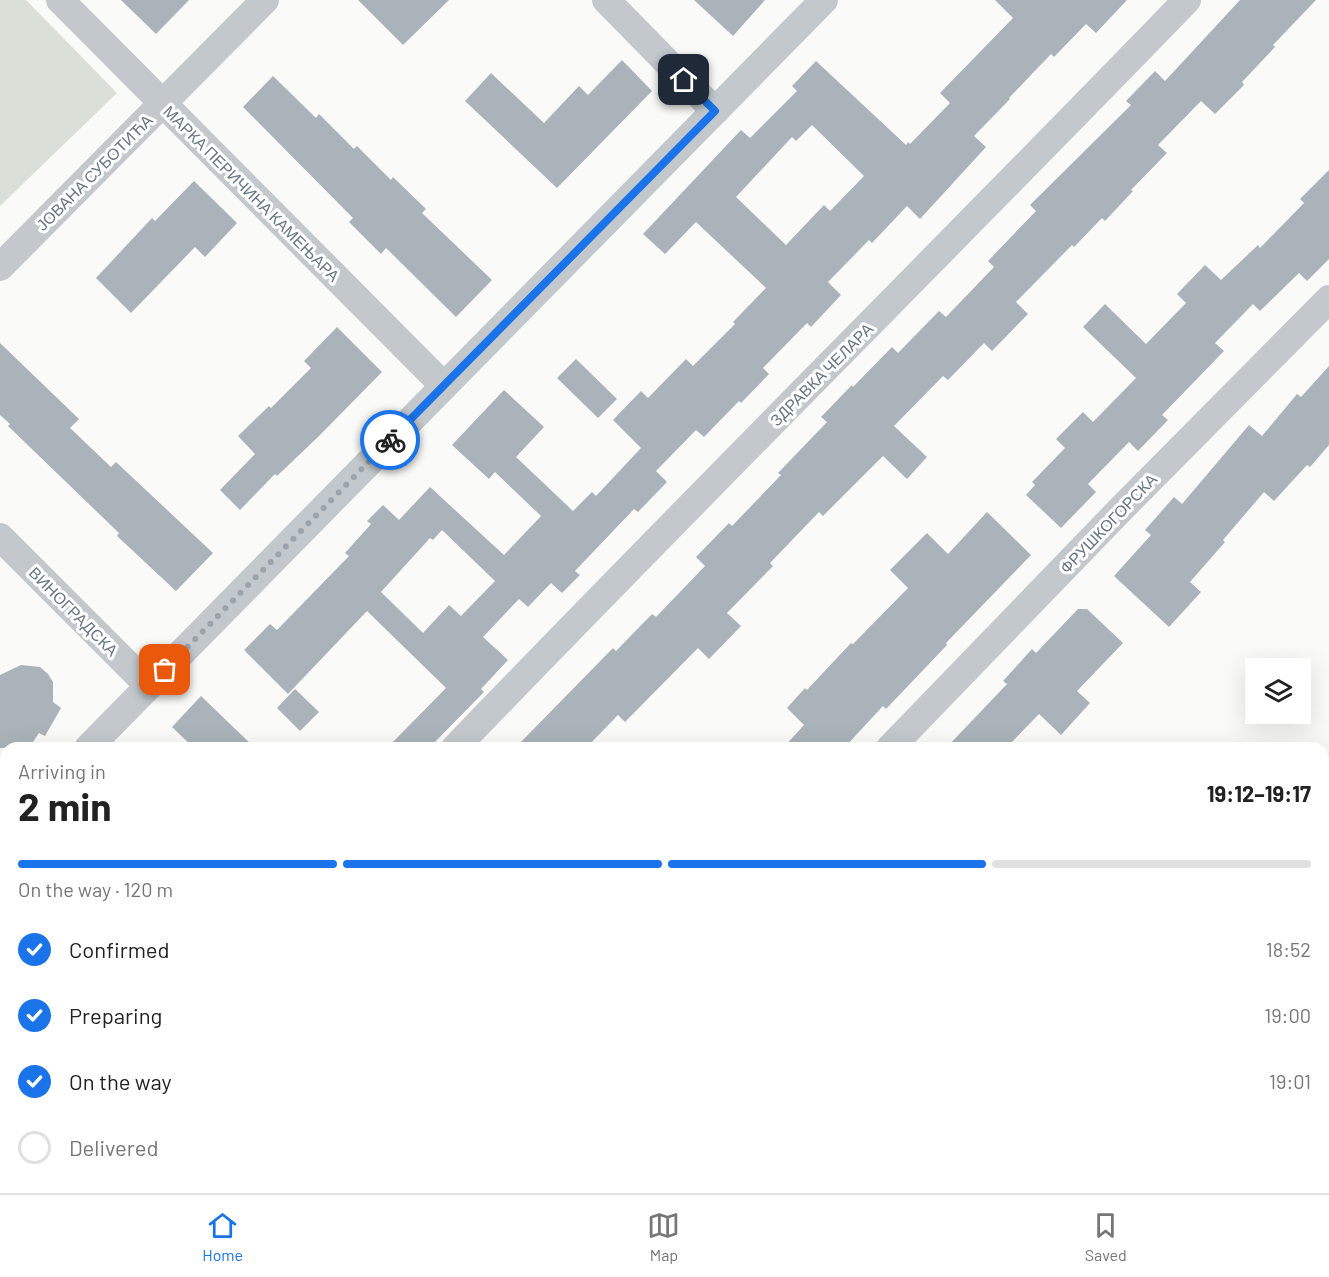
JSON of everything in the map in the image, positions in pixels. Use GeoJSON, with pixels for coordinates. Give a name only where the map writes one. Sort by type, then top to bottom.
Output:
{"type":"FeatureCollection","features":[{"type":"Feature","properties":{"kind":"street","name":"МАРКА ПЕРИЧИНА КАМЕЊАРА"},"geometry":{"type":"LineString","coordinates":[[60,0],[444,386]]}},
{"type":"Feature","properties":{"kind":"street","name":"ЈОВАНА СУБОТИЋА"},"geometry":{"type":"LineString","coordinates":[[0,267],[265,0]]}},
{"type":"Feature","properties":{"kind":"street"},"geometry":{"type":"LineString","coordinates":[[606,0],[715,111]]}},
{"type":"Feature","properties":{"kind":"street"},"geometry":{"type":"LineString","coordinates":[[94,742],[824,0]]}},
{"type":"Feature","properties":{"kind":"street","name":"ЗДРАВКА ЧЕЛАРА"},"geometry":{"type":"LineString","coordinates":[[460,742],[1186,0]]}},
{"type":"Feature","properties":{"kind":"street","name":"ФРУШКОГОРСКА"},"geometry":{"type":"LineString","coordinates":[[896,742],[1121,509],[1329,299]]}},
{"type":"Feature","properties":{"kind":"street","name":"ВИНОГРАДСКА"},"geometry":{"type":"LineString","coordinates":[[0,537],[149,686]]}},
{"type":"Feature","properties":{"kind":"shaded area"},"geometry":{"type":"Polygon","coordinates":[[[0,0],[26,0],[117,93],[0,206],[0,0]]]}},
{"type":"Feature","properties":{"kind":"building"},"geometry":{"type":"Polygon","coordinates":[[[121,0],[189,0],[156,34],[121,0]]]}},
{"type":"Feature","properties":{"kind":"building"},"geometry":{"type":"Polygon","coordinates":[[[358,0],[449,0],[403,45],[358,0]]]}},
{"type":"Feature","properties":{"kind":"building"},"geometry":{"type":"Polygon","coordinates":[[[694,0],[765,0],[733,36],[694,0]]]}},
{"type":"Feature","properties":{"kind":"building"},"geometry":{"type":"Polygon","coordinates":[[[995,0],[1127,0],[1096,33],[1086,24],[1054,57],[1051,54],[1009,98],[974,136],[986,147],[920,219],[907,206],[872,243],[869,240],[828,282],[841,295],[811,327],[807,323],[763,368],[769,374],[741,403],[739,401],[704,437],[696,430],[656,471],[667,482],[638,512],[634,509],[575,571],[580,575],[562,593],[551,583],[528,607],[519,599],[483,637],[508,660],[481,689],[484,692],[435,742],[393,742],[446,688],[367,611],[288,694],[244,650],[270,624],[277,630],[349,556],[345,553],[371,524],[367,521],[383,505],[399,520],[430,487],[504,555],[541,516],[495,472],[489,479],[452,445],[504,390],[544,427],[516,457],[573,511],[592,492],[596,496],[641,448],[613,420],[641,391],[648,398],[686,359],[693,366],[735,324],[733,322],[766,288],[696,222],[665,254],[643,234],[741,130],[750,138],[797,91],[792,86],[816,61],[906,145],[908,142],[910,144],[950,103],[940,93],[1013,18],[995,0]],[[812,125],[796,141],[792,137],[736,197],[786,245],[824,205],[830,211],[864,176],[812,125]],[[442,530],[433,540],[430,538],[381,592],[423,633],[449,605],[461,616],[495,581],[442,530]]]}},
{"type":"Feature","properties":{"kind":"building"},"geometry":{"type":"Polygon","coordinates":[[[1240,0],[1316,0],[1273,45],[1275,47],[1242,82],[1244,85],[1215,114],[1201,101],[1158,145],[1167,153],[1131,190],[1133,191],[1105,221],[1102,218],[1074,247],[1072,245],[1016,302],[1028,314],[992,351],[984,343],[948,380],[943,376],[894,426],[927,457],[907,479],[883,456],[823,516],[819,512],[770,563],[773,566],[727,613],[741,626],[709,659],[698,648],[625,722],[618,715],[592,742],[521,742],[613,648],[616,651],[652,614],[656,617],[705,566],[696,557],[729,523],[732,526],[781,475],[778,473],[827,422],[821,417],[852,385],[853,387],[892,347],[898,353],[939,311],[946,317],[994,267],[988,261],[1036,211],[1030,205],[1131,105],[1126,101],[1155,71],[1165,81],[1240,0]]]}},
{"type":"Feature","properties":{"kind":"building"},"geometry":{"type":"Polygon","coordinates":[[[622,60],[652,91],[557,188],[465,101],[491,73],[544,123],[579,86],[588,95],[622,60]]]}},
{"type":"Feature","properties":{"kind":"building"},"geometry":{"type":"Polygon","coordinates":[[[273,76],[316,118],[319,114],[354,149],[357,146],[391,180],[393,177],[426,209],[422,213],[492,280],[456,317],[386,248],[381,254],[349,222],[353,218],[243,107],[273,76]]]}},
{"type":"Feature","properties":{"kind":"building"},"geometry":{"type":"Polygon","coordinates":[[[1329,170],[1329,259],[1307,281],[1299,273],[1260,311],[1253,304],[1215,343],[1224,351],[1162,415],[1168,420],[1138,451],[1129,442],[1088,484],[1096,492],[1061,528],[1026,495],[1035,485],[1032,482],[1065,448],[1056,439],[1083,412],[1093,422],[1136,378],[1083,327],[1105,304],[1146,344],[1186,303],[1177,294],[1205,265],[1221,280],[1258,245],[1260,248],[1304,203],[1300,199],[1329,170]]]}},
{"type":"Feature","properties":{"kind":"building"},"geometry":{"type":"Polygon","coordinates":[[[194,181],[237,223],[205,257],[195,247],[131,313],[96,278],[152,218],[155,221],[194,181]]]}},
{"type":"Feature","properties":{"kind":"building"},"geometry":{"type":"Polygon","coordinates":[[[337,327],[382,372],[318,437],[277,476],[275,474],[240,510],[220,490],[255,454],[238,436],[269,406],[271,408],[311,368],[304,361],[337,327]]]}},
{"type":"Feature","properties":{"kind":"building"},"geometry":{"type":"Polygon","coordinates":[[[0,343],[79,419],[70,428],[111,467],[116,462],[213,553],[176,591],[117,536],[119,533],[8,426],[10,424],[0,415],[0,343]]]}},
{"type":"Feature","properties":{"kind":"building"},"geometry":{"type":"Polygon","coordinates":[[[576,359],[617,399],[598,418],[557,378],[576,359]]]}},
{"type":"Feature","properties":{"kind":"building"},"geometry":{"type":"Polygon","coordinates":[[[1329,366],[1329,445],[1310,467],[1307,465],[1274,501],[1264,492],[1190,582],[1201,592],[1169,627],[1114,576],[1151,535],[1145,530],[1174,497],[1182,504],[1249,425],[1262,436],[1297,394],[1301,397],[1329,366]]]}},
{"type":"Feature","properties":{"kind":"building"},"geometry":{"type":"Polygon","coordinates":[[[987,512],[1031,555],[886,709],[883,706],[850,742],[788,742],[804,725],[787,708],[908,588],[890,570],[927,533],[948,554],[987,512]]]}},
{"type":"Feature","properties":{"kind":"building"},"geometry":{"type":"Polygon","coordinates":[[[1078,609],[1087,609],[1123,643],[1077,691],[1090,703],[1061,735],[1039,714],[1012,742],[952,742],[1007,684],[1003,681],[1032,649],[1036,653],[1078,609]]]}},
{"type":"Feature","properties":{"kind":"building"},"geometry":{"type":"Polygon","coordinates":[[[21,665],[40,667],[48,674],[53,682],[53,702],[61,708],[45,736],[39,733],[33,742],[0,742],[0,675],[21,665]]]}},
{"type":"Feature","properties":{"kind":"building"},"geometry":{"type":"Polygon","coordinates":[[[295,689],[319,712],[300,731],[277,708],[295,689]]]}},
{"type":"Feature","properties":{"kind":"building"},"geometry":{"type":"Polygon","coordinates":[[[201,696],[249,742],[188,742],[172,727],[201,696]]]}},
{"type":"Feature","properties":{"kind":"way so far"},"geometry":{"type":"LineString","coordinates":[[165,670],[390,440]]}},
{"type":"Feature","properties":{"kind":"route"},"geometry":{"type":"LineString","coordinates":[[390,440],[715,111],[684,80]]}}]}
